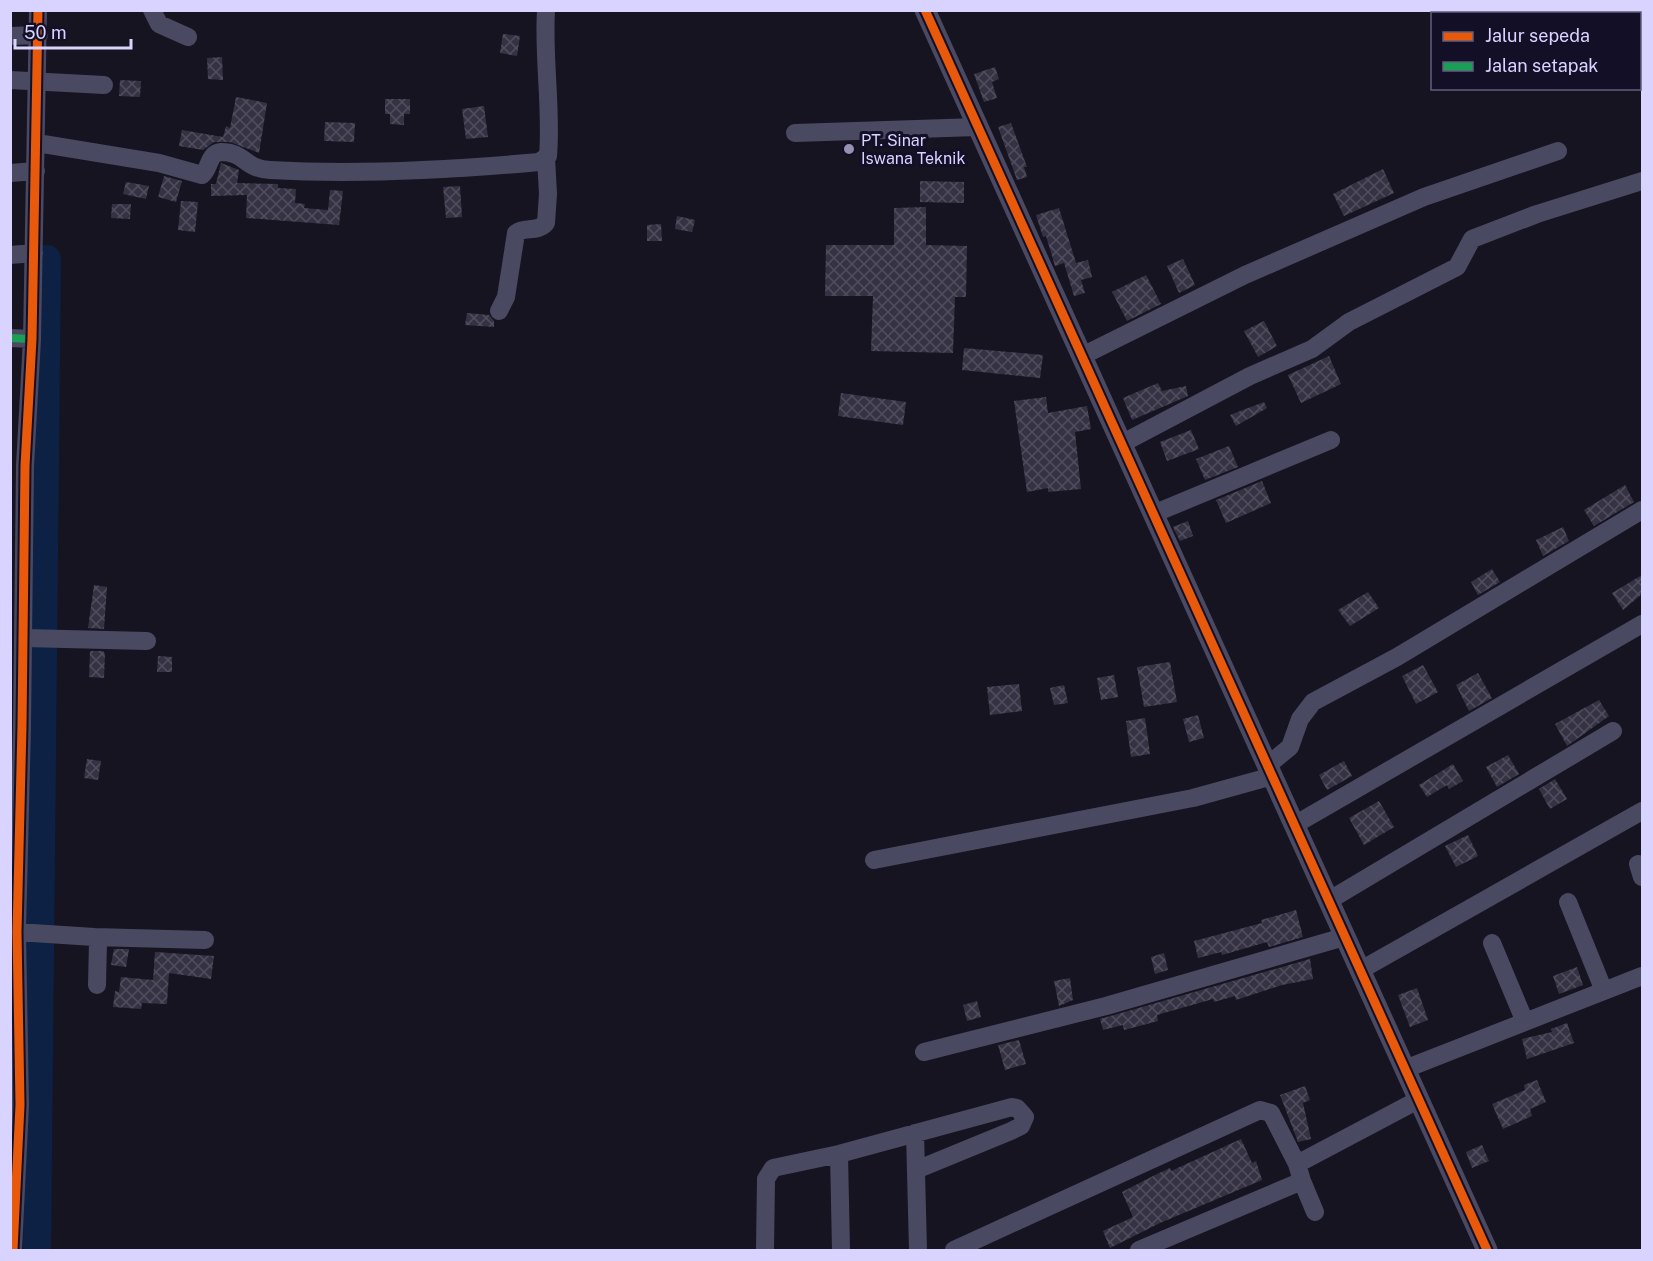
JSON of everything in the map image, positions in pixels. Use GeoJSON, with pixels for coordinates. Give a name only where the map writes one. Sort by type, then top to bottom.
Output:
{"type":"FeatureCollection","features":[{"type":"Feature","properties":{"kind":"street"},"geometry":{"type":"LineString","coordinates":[[12,1251],[15,1105],[16,725],[22,635],[17,576],[18,465],[32,339],[38,10]]}},
{"type":"Feature","properties":{"kind":"street"},"geometry":{"type":"LineString","coordinates":[[152,10],[159,24],[188,37]]}},
{"type":"Feature","properties":{"kind":"street"},"geometry":{"type":"LineString","coordinates":[[499,311],[506,297],[516,233],[523,229],[539,229],[546,223],[548,194],[546,158],[549,139],[544,45],[546,10]]}},
{"type":"Feature","properties":{"kind":"street"},"geometry":{"type":"LineString","coordinates":[[925,10],[1296,824],[1359,971],[1487,1251]]}},
{"type":"Feature","properties":{"kind":"street"},"geometry":{"type":"LineString","coordinates":[[10,36],[39,35]]}},
{"type":"Feature","properties":{"kind":"street"},"geometry":{"type":"LineString","coordinates":[[10,80],[104,85]]}},
{"type":"Feature","properties":{"kind":"street"},"geometry":{"type":"LineString","coordinates":[[795,133],[977,127]]}},
{"type":"Feature","properties":{"kind":"street"},"geometry":{"type":"LineString","coordinates":[[37,143],[159,163],[202,175],[211,157],[220,152],[236,154],[255,170],[273,171],[366,171],[529,163],[546,158]]}},
{"type":"Feature","properties":{"kind":"street"},"geometry":{"type":"LineString","coordinates":[[1082,356],[1245,275],[1424,197],[1558,151]]}},
{"type":"Feature","properties":{"kind":"street"},"geometry":{"type":"LineString","coordinates":[[10,173],[36,171]]}},
{"type":"Feature","properties":{"kind":"street"},"geometry":{"type":"LineString","coordinates":[[1121,444],[1250,376],[1312,350],[1349,322],[1457,267],[1472,239],[1537,214],[1642,181]]}},
{"type":"Feature","properties":{"kind":"street"},"geometry":{"type":"LineString","coordinates":[[10,255],[34,253]]}},
{"type":"Feature","properties":{"kind":"street"},"geometry":{"type":"LineString","coordinates":[[10,338],[32,339]]}},
{"type":"Feature","properties":{"kind":"street"},"geometry":{"type":"LineString","coordinates":[[1153,514],[1331,440]]}},
{"type":"Feature","properties":{"kind":"street"},"geometry":{"type":"LineString","coordinates":[[874,860],[1193,798],[1270,771],[1290,747],[1300,719],[1313,702],[1397,657],[1642,510]]}},
{"type":"Feature","properties":{"kind":"street"},"geometry":{"type":"LineString","coordinates":[[1296,824],[1642,624]]}},
{"type":"Feature","properties":{"kind":"street"},"geometry":{"type":"LineString","coordinates":[[22,635],[67,640],[147,641]]}},
{"type":"Feature","properties":{"kind":"street"},"geometry":{"type":"LineString","coordinates":[[1328,901],[1613,731]]}},
{"type":"Feature","properties":{"kind":"street"},"geometry":{"type":"LineString","coordinates":[[1359,971],[1642,811]]}},
{"type":"Feature","properties":{"kind":"street"},"geometry":{"type":"LineString","coordinates":[[1568,902],[1604,991]]}},
{"type":"Feature","properties":{"kind":"street"},"geometry":{"type":"LineString","coordinates":[[16,932],[205,940]]}},
{"type":"Feature","properties":{"kind":"street"},"geometry":{"type":"LineString","coordinates":[[94,937],[98,941],[97,985]]}},
{"type":"Feature","properties":{"kind":"street"},"geometry":{"type":"LineString","coordinates":[[924,1052],[1106,1006],[1344,937]]}},
{"type":"Feature","properties":{"kind":"street"},"geometry":{"type":"LineString","coordinates":[[1492,943],[1525,1022]]}},
{"type":"Feature","properties":{"kind":"street"},"geometry":{"type":"LineString","coordinates":[[1405,1069],[1642,976]]}},
{"type":"Feature","properties":{"kind":"street"},"geometry":{"type":"LineString","coordinates":[[1140,1251],[1299,1173],[1418,1100]]}},
{"type":"Feature","properties":{"kind":"street"},"geometry":{"type":"LineString","coordinates":[[765,1251],[768,1173],[773,1168],[839,1154],[1012,1107],[1017,1108],[1026,1117],[1021,1126],[1011,1131],[916,1170]]}},
{"type":"Feature","properties":{"kind":"street"},"geometry":{"type":"LineString","coordinates":[[954,1251],[1260,1110],[1271,1113],[1316,1212]]}},
{"type":"Feature","properties":{"kind":"street"},"geometry":{"type":"LineString","coordinates":[[915,1133],[918,1251]]}},
{"type":"Feature","properties":{"kind":"street"},"geometry":{"type":"LineString","coordinates":[[839,1154],[841,1251]]}},
{"type":"Feature","properties":{"kind":"building"},"geometry":{"type":"Polygon","coordinates":[[[503,34],[520,36],[517,56],[500,53],[503,34]]]}},
{"type":"Feature","properties":{"kind":"building"},"geometry":{"type":"Polygon","coordinates":[[[222,57],[223,80],[208,79],[207,58],[222,57]]]}},
{"type":"Feature","properties":{"kind":"building"},"geometry":{"type":"Polygon","coordinates":[[[995,67],[999,79],[992,82],[997,98],[984,102],[974,74],[995,67]]]}},
{"type":"Feature","properties":{"kind":"building"},"geometry":{"type":"Polygon","coordinates":[[[120,80],[141,81],[140,97],[119,96],[120,80]]]}},
{"type":"Feature","properties":{"kind":"building"},"geometry":{"type":"Polygon","coordinates":[[[236,97],[267,103],[259,153],[230,142],[214,142],[203,150],[179,146],[182,130],[223,137],[226,126],[230,128],[236,97]]]}},
{"type":"Feature","properties":{"kind":"building"},"geometry":{"type":"Polygon","coordinates":[[[385,99],[410,99],[410,114],[404,114],[404,125],[390,124],[390,114],[385,114],[385,99]]]}},
{"type":"Feature","properties":{"kind":"building"},"geometry":{"type":"Polygon","coordinates":[[[484,106],[488,137],[466,139],[462,109],[484,106]]]}},
{"type":"Feature","properties":{"kind":"building"},"geometry":{"type":"Polygon","coordinates":[[[325,122],[355,123],[354,142],[324,141],[325,122]]]}},
{"type":"Feature","properties":{"kind":"building"},"geometry":{"type":"Polygon","coordinates":[[[1011,123],[1027,167],[1024,167],[1027,177],[1017,180],[998,127],[1011,123]]]}},
{"type":"Feature","properties":{"kind":"building"},"geometry":{"type":"Polygon","coordinates":[[[221,163],[239,170],[237,183],[278,184],[278,188],[296,189],[295,203],[305,204],[304,208],[328,210],[330,190],[343,191],[339,225],[246,218],[247,195],[211,196],[211,184],[216,184],[221,163]]]}},
{"type":"Feature","properties":{"kind":"building"},"geometry":{"type":"Polygon","coordinates":[[[1383,169],[1394,193],[1344,216],[1333,194],[1383,169]]]}},
{"type":"Feature","properties":{"kind":"building"},"geometry":{"type":"Polygon","coordinates":[[[164,176],[182,181],[176,202],[158,197],[164,176]]]}},
{"type":"Feature","properties":{"kind":"building"},"geometry":{"type":"Polygon","coordinates":[[[920,181],[964,182],[964,203],[920,202],[920,181]]]}},
{"type":"Feature","properties":{"kind":"building"},"geometry":{"type":"Polygon","coordinates":[[[126,182],[149,186],[146,199],[123,194],[126,182]]]}},
{"type":"Feature","properties":{"kind":"building"},"geometry":{"type":"Polygon","coordinates":[[[460,186],[462,217],[446,218],[443,187],[460,186]]]}},
{"type":"Feature","properties":{"kind":"building"},"geometry":{"type":"Polygon","coordinates":[[[181,201],[198,202],[195,232],[178,230],[181,201]]]}},
{"type":"Feature","properties":{"kind":"building"},"geometry":{"type":"Polygon","coordinates":[[[112,204],[131,204],[130,219],[111,218],[112,204]]]}},
{"type":"Feature","properties":{"kind":"building"},"geometry":{"type":"Polygon","coordinates":[[[926,207],[926,245],[967,246],[966,297],[955,297],[953,353],[871,351],[873,296],[825,296],[826,245],[894,245],[894,208],[926,207]]]}},
{"type":"Feature","properties":{"kind":"building"},"geometry":{"type":"Polygon","coordinates":[[[1059,208],[1076,263],[1088,260],[1092,277],[1081,280],[1085,293],[1074,296],[1064,263],[1055,266],[1046,236],[1043,237],[1036,215],[1059,208]]]}},
{"type":"Feature","properties":{"kind":"building"},"geometry":{"type":"Polygon","coordinates":[[[677,216],[695,220],[692,232],[675,229],[677,216]]]}},
{"type":"Feature","properties":{"kind":"building"},"geometry":{"type":"Polygon","coordinates":[[[661,224],[662,241],[647,241],[647,225],[661,224]]]}},
{"type":"Feature","properties":{"kind":"building"},"geometry":{"type":"Polygon","coordinates":[[[1183,259],[1195,285],[1179,293],[1167,266],[1183,259]]]}},
{"type":"Feature","properties":{"kind":"building"},"geometry":{"type":"Polygon","coordinates":[[[1146,275],[1161,304],[1127,321],[1112,292],[1146,275]]]}},
{"type":"Feature","properties":{"kind":"building"},"geometry":{"type":"Polygon","coordinates":[[[467,313],[489,315],[494,321],[494,327],[465,325],[467,313]]]}},
{"type":"Feature","properties":{"kind":"building"},"geometry":{"type":"Polygon","coordinates":[[[1264,321],[1277,346],[1258,357],[1244,331],[1264,321]]]}},
{"type":"Feature","properties":{"kind":"building"},"geometry":{"type":"Polygon","coordinates":[[[964,348],[1043,355],[1040,378],[962,370],[964,348]]]}},
{"type":"Feature","properties":{"kind":"building"},"geometry":{"type":"Polygon","coordinates":[[[1329,356],[1341,384],[1301,403],[1288,375],[1329,356]]]}},
{"type":"Feature","properties":{"kind":"building"},"geometry":{"type":"Polygon","coordinates":[[[1158,383],[1162,391],[1186,386],[1188,396],[1132,420],[1123,398],[1158,383]]]}},
{"type":"Feature","properties":{"kind":"building"},"geometry":{"type":"Polygon","coordinates":[[[841,393],[906,402],[903,425],[838,416],[841,393]]]}},
{"type":"Feature","properties":{"kind":"building"},"geometry":{"type":"Polygon","coordinates":[[[1046,397],[1048,413],[1087,406],[1091,429],[1075,432],[1081,489],[1048,492],[1048,488],[1027,492],[1014,401],[1046,397]]]}},
{"type":"Feature","properties":{"kind":"building"},"geometry":{"type":"Polygon","coordinates":[[[1264,402],[1267,408],[1236,426],[1230,415],[1264,402]]]}},
{"type":"Feature","properties":{"kind":"building"},"geometry":{"type":"Polygon","coordinates":[[[1191,430],[1199,449],[1167,461],[1160,442],[1191,430]]]}},
{"type":"Feature","properties":{"kind":"building"},"geometry":{"type":"Polygon","coordinates":[[[1229,446],[1238,467],[1205,480],[1196,459],[1229,446]]]}},
{"type":"Feature","properties":{"kind":"building"},"geometry":{"type":"Polygon","coordinates":[[[1262,481],[1271,503],[1226,523],[1216,500],[1262,481]]]}},
{"type":"Feature","properties":{"kind":"building"},"geometry":{"type":"Polygon","coordinates":[[[1625,485],[1634,502],[1594,526],[1584,510],[1625,485]]]}},
{"type":"Feature","properties":{"kind":"building"},"geometry":{"type":"Polygon","coordinates":[[[1188,521],[1193,536],[1180,541],[1173,527],[1188,521]]]}},
{"type":"Feature","properties":{"kind":"building"},"geometry":{"type":"Polygon","coordinates":[[[1563,527],[1569,541],[1543,556],[1536,540],[1563,527]]]}},
{"type":"Feature","properties":{"kind":"building"},"geometry":{"type":"Polygon","coordinates":[[[1492,569],[1500,582],[1478,595],[1471,582],[1492,569]]]}},
{"type":"Feature","properties":{"kind":"building"},"geometry":{"type":"Polygon","coordinates":[[[1642,575],[1642,594],[1623,610],[1612,593],[1642,575]]]}},
{"type":"Feature","properties":{"kind":"building"},"geometry":{"type":"Polygon","coordinates":[[[94,585],[107,587],[104,629],[88,628],[94,585]]]}},
{"type":"Feature","properties":{"kind":"building"},"geometry":{"type":"Polygon","coordinates":[[[1368,592],[1379,608],[1350,626],[1338,610],[1368,592]]]}},
{"type":"Feature","properties":{"kind":"building"},"geometry":{"type":"Polygon","coordinates":[[[90,651],[103,651],[105,654],[104,678],[89,677],[90,651]]]}},
{"type":"Feature","properties":{"kind":"building"},"geometry":{"type":"Polygon","coordinates":[[[158,656],[172,657],[172,672],[157,672],[158,656]]]}},
{"type":"Feature","properties":{"kind":"building"},"geometry":{"type":"Polygon","coordinates":[[[1170,662],[1177,702],[1144,707],[1137,667],[1170,662]]]}},
{"type":"Feature","properties":{"kind":"building"},"geometry":{"type":"Polygon","coordinates":[[[1423,665],[1438,692],[1416,704],[1402,676],[1423,665]]]}},
{"type":"Feature","properties":{"kind":"building"},"geometry":{"type":"Polygon","coordinates":[[[1478,673],[1492,698],[1469,711],[1456,685],[1478,673]]]}},
{"type":"Feature","properties":{"kind":"building"},"geometry":{"type":"Polygon","coordinates":[[[1114,675],[1118,697],[1101,700],[1097,678],[1114,675]]]}},
{"type":"Feature","properties":{"kind":"building"},"geometry":{"type":"Polygon","coordinates":[[[1019,684],[1022,711],[990,715],[987,687],[1019,684]]]}},
{"type":"Feature","properties":{"kind":"building"},"geometry":{"type":"Polygon","coordinates":[[[1064,685],[1068,703],[1054,705],[1050,688],[1064,685]]]}},
{"type":"Feature","properties":{"kind":"building"},"geometry":{"type":"Polygon","coordinates":[[[1599,700],[1609,716],[1567,746],[1555,724],[1599,700]]]}},
{"type":"Feature","properties":{"kind":"building"},"geometry":{"type":"Polygon","coordinates":[[[1198,715],[1204,738],[1189,742],[1183,719],[1198,715]]]}},
{"type":"Feature","properties":{"kind":"building"},"geometry":{"type":"Polygon","coordinates":[[[1145,718],[1150,754],[1131,757],[1126,721],[1145,718]]]}},
{"type":"Feature","properties":{"kind":"building"},"geometry":{"type":"Polygon","coordinates":[[[1508,755],[1519,774],[1497,787],[1486,767],[1508,755]]]}},
{"type":"Feature","properties":{"kind":"building"},"geometry":{"type":"Polygon","coordinates":[[[87,759],[101,761],[98,780],[84,778],[87,759]]]}},
{"type":"Feature","properties":{"kind":"building"},"geometry":{"type":"Polygon","coordinates":[[[1344,761],[1352,776],[1327,790],[1319,775],[1344,761]]]}},
{"type":"Feature","properties":{"kind":"building"},"geometry":{"type":"Polygon","coordinates":[[[1453,764],[1463,781],[1449,789],[1447,785],[1427,797],[1419,785],[1453,764]]]}},
{"type":"Feature","properties":{"kind":"building"},"geometry":{"type":"Polygon","coordinates":[[[1555,779],[1567,799],[1550,809],[1539,789],[1555,779]]]}},
{"type":"Feature","properties":{"kind":"building"},"geometry":{"type":"Polygon","coordinates":[[[1379,801],[1394,827],[1364,845],[1349,818],[1379,801]]]}},
{"type":"Feature","properties":{"kind":"building"},"geometry":{"type":"Polygon","coordinates":[[[1468,835],[1478,856],[1456,867],[1445,846],[1468,835]]]}},
{"type":"Feature","properties":{"kind":"building"},"geometry":{"type":"Polygon","coordinates":[[[1296,910],[1303,937],[1269,947],[1267,942],[1222,955],[1221,952],[1198,958],[1194,941],[1262,923],[1261,920],[1296,910]]]}},
{"type":"Feature","properties":{"kind":"building"},"geometry":{"type":"Polygon","coordinates":[[[114,949],[129,949],[126,967],[111,965],[114,949]]]}},
{"type":"Feature","properties":{"kind":"building"},"geometry":{"type":"Polygon","coordinates":[[[155,952],[214,956],[211,979],[169,973],[167,1004],[142,1003],[141,1009],[113,1007],[115,991],[119,992],[121,977],[153,980],[155,952]]]}},
{"type":"Feature","properties":{"kind":"building"},"geometry":{"type":"Polygon","coordinates":[[[1164,953],[1168,970],[1155,974],[1151,957],[1164,953]]]}},
{"type":"Feature","properties":{"kind":"building"},"geometry":{"type":"Polygon","coordinates":[[[1310,959],[1313,979],[1282,985],[1236,1000],[1235,996],[1214,1002],[1213,999],[1157,1015],[1158,1021],[1124,1030],[1123,1025],[1103,1030],[1100,1019],[1310,959]]]}},
{"type":"Feature","properties":{"kind":"building"},"geometry":{"type":"Polygon","coordinates":[[[1577,967],[1583,985],[1559,994],[1553,976],[1577,967]]]}},
{"type":"Feature","properties":{"kind":"building"},"geometry":{"type":"Polygon","coordinates":[[[1070,978],[1073,1000],[1059,1006],[1054,981],[1070,978]]]}},
{"type":"Feature","properties":{"kind":"building"},"geometry":{"type":"Polygon","coordinates":[[[1417,988],[1428,1020],[1410,1027],[1398,995],[1417,988]]]}},
{"type":"Feature","properties":{"kind":"building"},"geometry":{"type":"Polygon","coordinates":[[[977,1001],[981,1017],[967,1021],[963,1005],[977,1001]]]}},
{"type":"Feature","properties":{"kind":"building"},"geometry":{"type":"Polygon","coordinates":[[[1567,1023],[1574,1043],[1527,1059],[1522,1039],[1552,1032],[1551,1029],[1567,1023]]]}},
{"type":"Feature","properties":{"kind":"building"},"geometry":{"type":"Polygon","coordinates":[[[1019,1040],[1026,1064],[1005,1070],[998,1045],[1019,1040]]]}},
{"type":"Feature","properties":{"kind":"building"},"geometry":{"type":"Polygon","coordinates":[[[1537,1080],[1546,1102],[1530,1109],[1532,1116],[1503,1129],[1492,1104],[1525,1090],[1524,1085],[1537,1080]]]}},
{"type":"Feature","properties":{"kind":"building"},"geometry":{"type":"Polygon","coordinates":[[[1305,1086],[1310,1100],[1303,1103],[1311,1139],[1298,1142],[1280,1095],[1305,1086]]]}},
{"type":"Feature","properties":{"kind":"building"},"geometry":{"type":"Polygon","coordinates":[[[1241,1139],[1252,1163],[1256,1161],[1262,1180],[1160,1223],[1110,1248],[1103,1231],[1133,1217],[1122,1192],[1170,1168],[1171,1171],[1241,1139]]]}},
{"type":"Feature","properties":{"kind":"building"},"geometry":{"type":"Polygon","coordinates":[[[1482,1145],[1489,1161],[1472,1168],[1466,1152],[1482,1145]]]}},
{"type":"Feature","properties":{"kind":"waterway"},"geometry":{"type":"LineString","coordinates":[[37,1250],[47,259]]}},
{"type":"Feature","properties":{"kind":"marked path"},"geometry":{"type":"LineString","coordinates":[[10,338],[32,339]]}},
{"type":"Feature","properties":{"kind":"cycle path"},"geometry":{"type":"LineString","coordinates":[[13,1250],[20,1105],[17,932],[25,466],[32,339],[38,10]]}},
{"type":"Feature","properties":{"kind":"cycle path"},"geometry":{"type":"LineString","coordinates":[[925,10],[1487,1250]]}},
{"type":"Feature","properties":{"kind":"place","name":"PT. Sinar Iswana Teknik"},"geometry":{"type":"Point","coordinates":[849,149]}}]}
